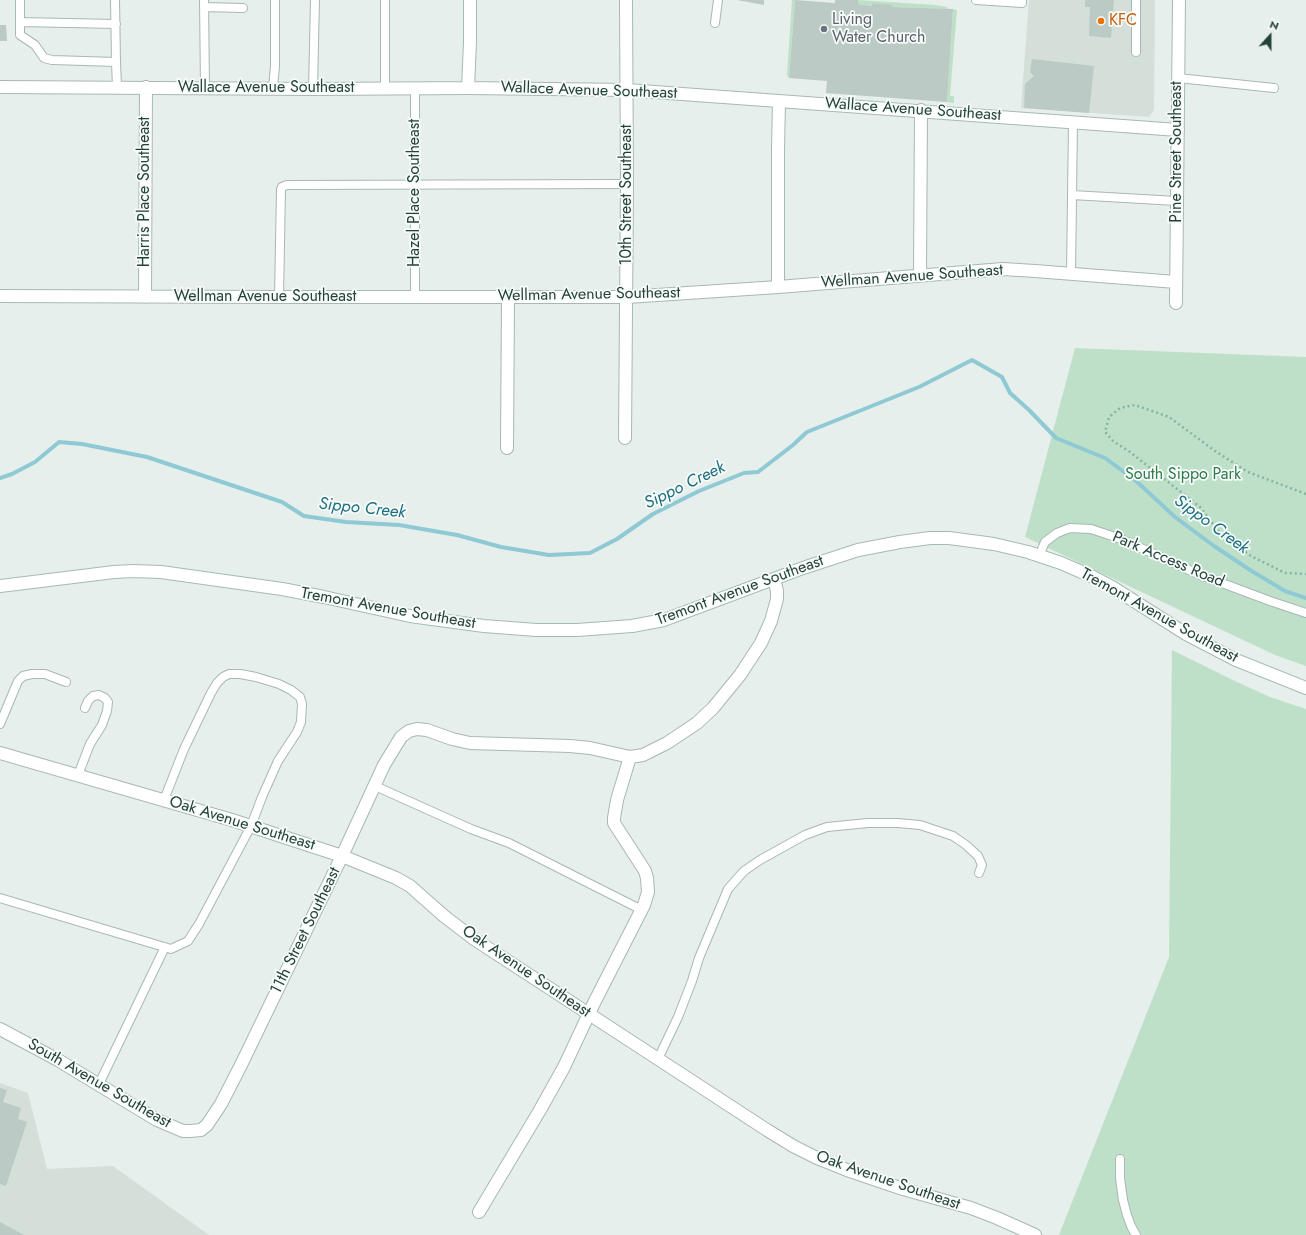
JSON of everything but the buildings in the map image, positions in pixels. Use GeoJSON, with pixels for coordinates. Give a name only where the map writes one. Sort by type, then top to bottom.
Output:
{"type":"FeatureCollection","features":[{"type":"Feature","properties":{"kind":"street"},"geometry":{"type":"LineString","coordinates":[[468,88],[470,0]]}},
{"type":"Feature","properties":{"kind":"street","name":"10th Street Southeast"},"geometry":{"type":"LineString","coordinates":[[625,438],[627,297],[626,0]]}},
{"type":"Feature","properties":{"kind":"street","name":"Pine Street Southeast"},"geometry":{"type":"LineString","coordinates":[[1176,303],[1179,0]]}},
{"type":"Feature","properties":{"kind":"street","name":"Wallace Avenue Southeast"},"geometry":{"type":"LineString","coordinates":[[0,87],[313,89],[468,88],[627,90],[921,110],[1178,130]]}},
{"type":"Feature","properties":{"kind":"street","name":"Harris Place Southeast"},"geometry":{"type":"LineString","coordinates":[[145,297],[146,88]]}},
{"type":"Feature","properties":{"kind":"street"},"geometry":{"type":"LineString","coordinates":[[778,287],[779,101]]}},
{"type":"Feature","properties":{"kind":"street"},"geometry":{"type":"LineString","coordinates":[[920,276],[921,110]]}},
{"type":"Feature","properties":{"kind":"street","name":"Wellman Avenue Southeast"},"geometry":{"type":"LineString","coordinates":[[0,296],[279,298],[627,297],[778,287],[1003,269],[1176,282]]}},
{"type":"Feature","properties":{"kind":"street"},"geometry":{"type":"LineString","coordinates":[[507,448],[508,297]]}},
{"type":"Feature","properties":{"kind":"street","name":"Tremont Avenue Southeast"},"geometry":{"type":"LineString","coordinates":[[0,586],[114,572],[161,572],[282,589],[425,618],[484,626],[536,630],[570,630],[632,626],[664,620],[833,557],[858,550],[900,542],[930,538],[949,538],[994,544],[1038,556],[1091,576],[1112,587],[1186,634],[1236,660],[1306,688]]}},
{"type":"Feature","properties":{"kind":"street"},"geometry":{"type":"LineString","coordinates":[[479,1212],[550,1092],[575,1045],[589,1014],[642,910],[648,892],[647,878],[642,866],[614,823],[618,800],[630,757],[643,755],[683,733],[697,723],[726,693],[761,643],[771,621],[777,599],[774,579]]}},
{"type":"Feature","properties":{"kind":"street","name":"11th Street Southeast"},"geometry":{"type":"LineString","coordinates":[[201,1130],[221,1104],[394,747],[401,737],[409,731],[417,729],[427,730],[452,739],[470,743],[570,746],[590,748],[630,757]]}},
{"type":"Feature","properties":{"kind":"street","name":"Oak Avenue Southeast"},"geometry":{"type":"LineString","coordinates":[[0,753],[251,826],[342,856],[396,878],[410,886],[444,916],[474,939],[767,1130],[817,1158],[846,1170],[903,1189],[977,1211],[1016,1226],[1034,1235]]}},
{"type":"Feature","properties":{"kind":"street","name":"South Avenue Southeast"},"geometry":{"type":"LineString","coordinates":[[0,1029],[58,1060],[157,1120],[174,1128],[190,1131],[201,1130]]}},
{"type":"Feature","properties":{"kind":"lane"},"geometry":{"type":"LineString","coordinates":[[20,0],[20,35],[35,45],[44,58],[52,60],[116,62]]}},
{"type":"Feature","properties":{"kind":"lane"},"geometry":{"type":"LineString","coordinates":[[115,0],[117,87]]}},
{"type":"Feature","properties":{"kind":"lane"},"geometry":{"type":"LineString","coordinates":[[273,88],[275,66],[275,0]]}},
{"type":"Feature","properties":{"kind":"lane"},"geometry":{"type":"LineString","coordinates":[[313,89],[315,0]]}},
{"type":"Feature","properties":{"kind":"lane"},"geometry":{"type":"LineString","coordinates":[[385,0],[385,88]]}},
{"type":"Feature","properties":{"kind":"lane"},"geometry":{"type":"LineString","coordinates":[[715,22],[718,0]]}},
{"type":"Feature","properties":{"kind":"lane"},"geometry":{"type":"LineString","coordinates":[[976,0],[1022,3],[1022,0]]}},
{"type":"Feature","properties":{"kind":"lane"},"geometry":{"type":"LineString","coordinates":[[1136,0],[1136,52]]}},
{"type":"Feature","properties":{"kind":"lane"},"geometry":{"type":"LineString","coordinates":[[205,88],[204,3],[243,8]]}},
{"type":"Feature","properties":{"kind":"lane"},"geometry":{"type":"LineString","coordinates":[[20,22],[116,24]]}},
{"type":"Feature","properties":{"kind":"lane"},"geometry":{"type":"LineString","coordinates":[[1178,78],[1274,88]]}},
{"type":"Feature","properties":{"kind":"lane","name":"Hazel Place Southeast"},"geometry":{"type":"LineString","coordinates":[[415,297],[416,88]]}},
{"type":"Feature","properties":{"kind":"lane"},"geometry":{"type":"LineString","coordinates":[[1071,273],[1073,122]]}},
{"type":"Feature","properties":{"kind":"lane"},"geometry":{"type":"LineString","coordinates":[[279,298],[281,189],[287,185],[627,184]]}},
{"type":"Feature","properties":{"kind":"lane"},"geometry":{"type":"LineString","coordinates":[[1072,195],[1177,201]]}},
{"type":"Feature","properties":{"kind":"lane","name":"Park Access Road"},"geometry":{"type":"LineString","coordinates":[[1038,556],[1045,542],[1057,533],[1070,528],[1091,529],[1121,539],[1198,574],[1306,613]]}},
{"type":"Feature","properties":{"kind":"lane"},"geometry":{"type":"LineString","coordinates":[[0,724],[18,681],[23,676],[45,674],[66,682]]}},
{"type":"Feature","properties":{"kind":"lane"},"geometry":{"type":"LineString","coordinates":[[0,898],[171,949],[188,941],[199,924],[251,826],[270,777],[278,761],[297,732],[303,713],[300,697],[285,687],[262,679],[240,674],[229,674],[217,683],[184,749],[164,800]]}},
{"type":"Feature","properties":{"kind":"lane"},"geometry":{"type":"LineString","coordinates":[[78,775],[90,744],[102,725],[107,711],[108,702],[100,695],[93,696],[88,701],[85,708]]}},
{"type":"Feature","properties":{"kind":"lane"},"geometry":{"type":"LineString","coordinates":[[375,786],[471,829],[509,843],[642,910]]}},
{"type":"Feature","properties":{"kind":"lane"},"geometry":{"type":"LineString","coordinates":[[658,1059],[678,1017],[699,958],[728,889],[744,871],[760,860],[805,835],[827,827],[868,823],[898,823],[920,825],[952,836],[966,845],[978,856],[982,865],[979,874]]}},
{"type":"Feature","properties":{"kind":"lane"},"geometry":{"type":"LineString","coordinates":[[99,1084],[165,947]]}},
{"type":"Feature","properties":{"kind":"lane"},"geometry":{"type":"LineString","coordinates":[[1120,1158],[1120,1178],[1123,1200],[1131,1226],[1136,1235]]}},
{"type":"Feature","properties":{"kind":"path"},"geometry":{"type":"LineString","coordinates":[[1306,494],[1248,472],[1215,451],[1168,417],[1161,414],[1134,406],[1120,408],[1109,417],[1105,432],[1113,442],[1130,452],[1200,507],[1219,532],[1250,556],[1285,573],[1306,574]]}},
{"type":"Feature","properties":{"kind":"shaded area"},"geometry":{"type":"Polygon","coordinates":[[[1029,0],[1155,0],[1154,110],[1149,117],[1021,108],[1029,0]]]}},
{"type":"Feature","properties":{"kind":"shaded area"},"geometry":{"type":"Polygon","coordinates":[[[0,1083],[28,1093],[47,1169],[113,1166],[209,1235],[0,1235],[0,1083]]]}},
{"type":"Feature","properties":{"kind":"green space"},"geometry":{"type":"Polygon","coordinates":[[[792,0],[795,0],[789,78],[787,75],[792,0]]]}},
{"type":"Feature","properties":{"kind":"green space"},"geometry":{"type":"Polygon","coordinates":[[[858,0],[936,5],[947,7],[947,9],[892,7],[872,3],[872,6],[858,4],[858,0]]]}},
{"type":"Feature","properties":{"kind":"green space"},"geometry":{"type":"Polygon","coordinates":[[[953,9],[957,10],[950,96],[954,96],[954,103],[947,102],[953,9]]]}},
{"type":"Feature","properties":{"kind":"green space","name":"South Sippo Park"},"geometry":{"type":"Polygon","coordinates":[[[1075,348],[1306,357],[1306,666],[1275,655],[1025,537],[1075,348]]]}},
{"type":"Feature","properties":{"kind":"green space"},"geometry":{"type":"Polygon","coordinates":[[[1172,650],[1270,697],[1306,709],[1306,1235],[1059,1235],[1169,957],[1172,650]]]}},
{"type":"Feature","properties":{"kind":"waterway","name":"Sippo Creek"},"geometry":{"type":"LineString","coordinates":[[0,478],[12,474],[35,462],[59,442],[82,444],[147,457],[282,502],[304,516],[346,522],[399,525],[457,535],[501,547],[549,555],[590,553],[617,539],[653,514],[699,491],[744,473],[758,472],[793,445],[807,432],[919,387],[972,360],[1002,377],[1010,393],[1056,438],[1105,458],[1135,480],[1175,517],[1214,546],[1285,591],[1306,598]]}},
{"type":"Feature","properties":{"kind":"place","name":"KFC"},"geometry":{"type":"Point","coordinates":[1101,21]}},
{"type":"Feature","properties":{"kind":"place","name":"Living Water Church"},"geometry":{"type":"Point","coordinates":[824,29]}}]}
